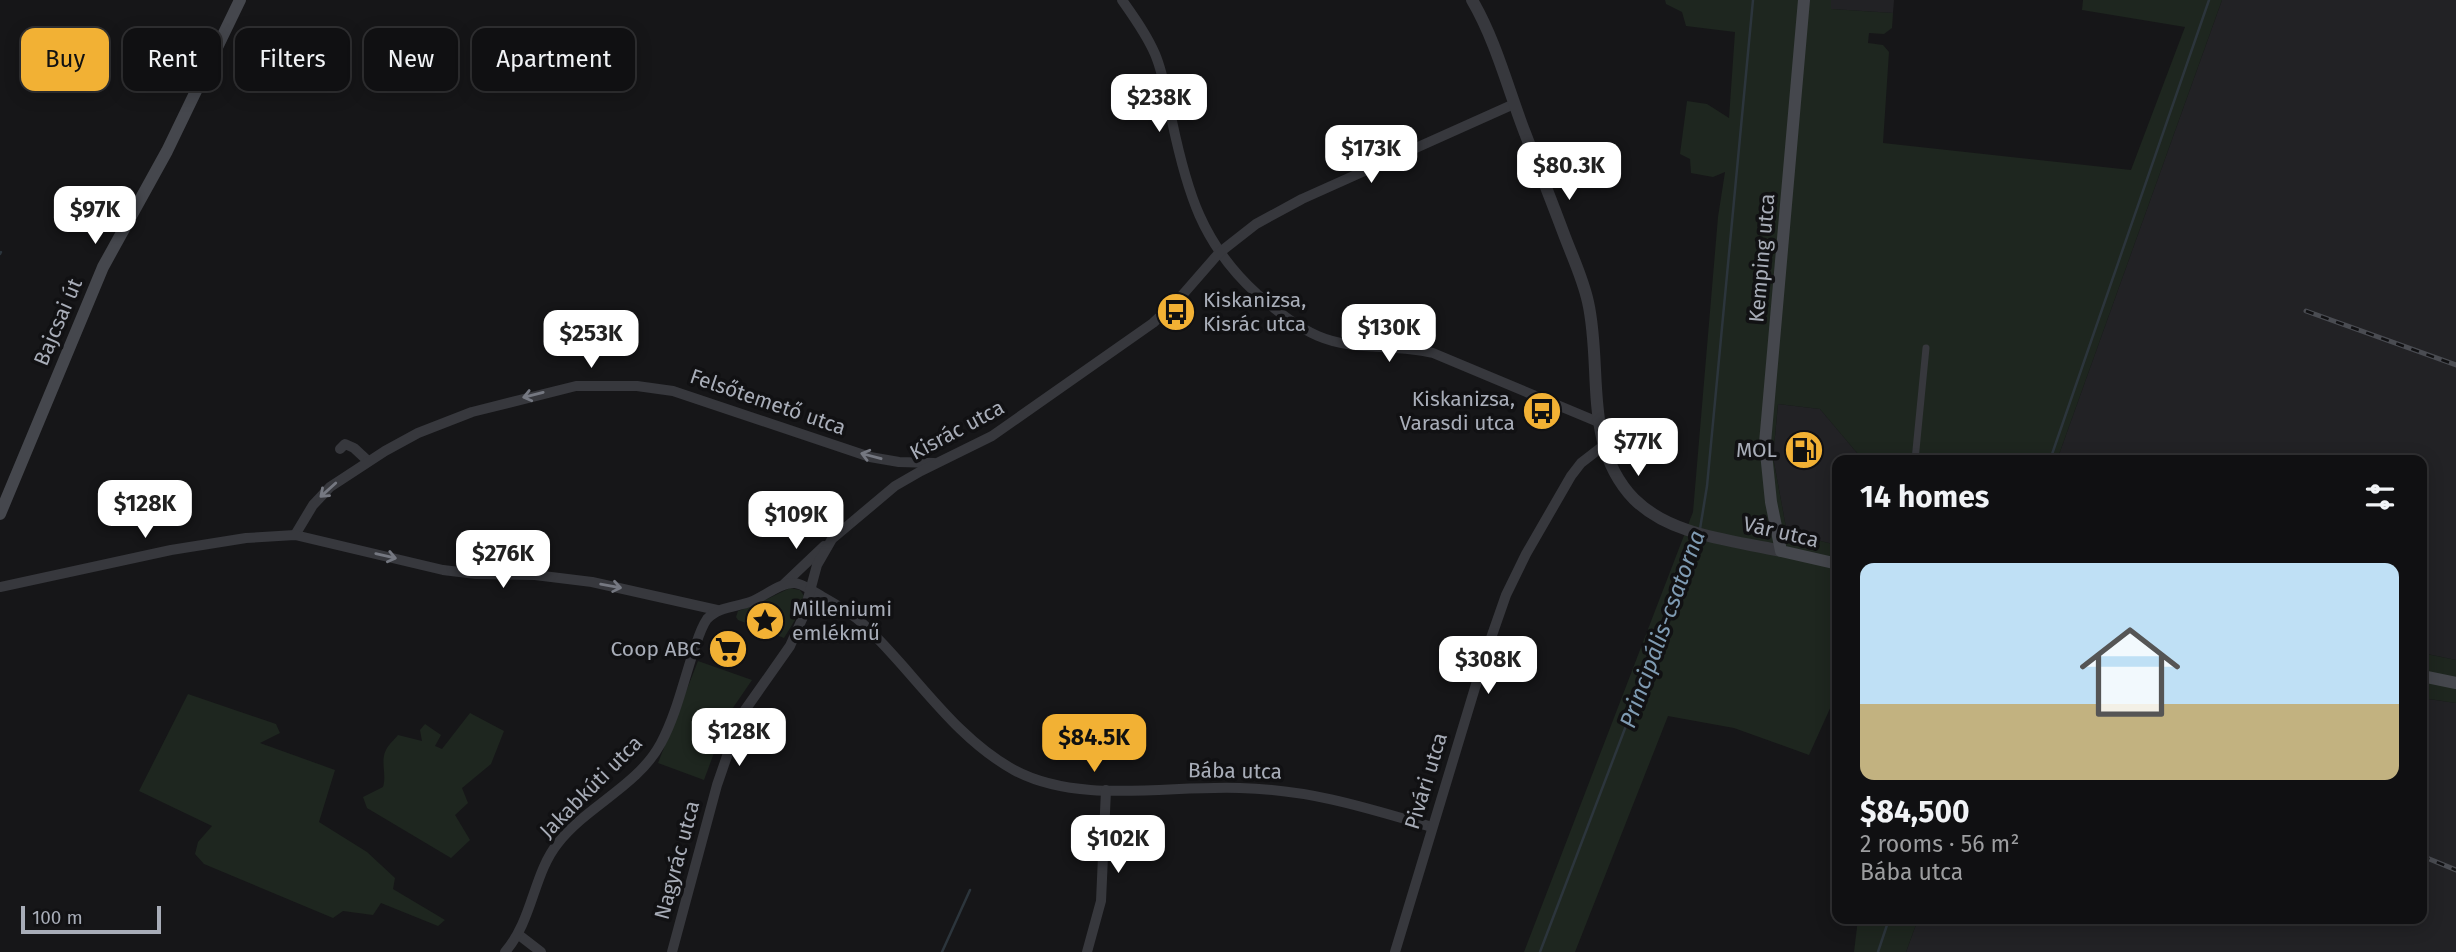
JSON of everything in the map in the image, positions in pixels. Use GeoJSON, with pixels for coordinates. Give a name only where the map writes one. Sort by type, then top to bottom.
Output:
{"type":"FeatureCollection","features":[{"type":"Feature","properties":{"kind":"main road","name":"Bajcsai út"},"geometry":{"type":"LineString","coordinates":[[0,514],[103,267],[167,151],[240,0]]}},
{"type":"Feature","properties":{"kind":"main road","name":"Kemping utca"},"geometry":{"type":"LineString","coordinates":[[1781,551],[1774,520],[1765,443],[1804,0]]}},
{"type":"Feature","properties":{"kind":"main road","name":"Vár utca"},"geometry":{"type":"LineString","coordinates":[[1781,551],[1832,563]]}},
{"type":"Feature","properties":{"kind":"main road"},"geometry":{"type":"LineString","coordinates":[[2427,677],[2456,683]]}},
{"type":"Feature","properties":{"kind":"street"},"geometry":{"type":"LineString","coordinates":[[1122,0],[1156,55],[1182,168],[1194,205],[1219,253],[1270,305],[1289,320],[1319,337],[1355,347],[1411,349],[1433,353],[1598,422]]}},
{"type":"Feature","properties":{"kind":"street","name":"Vár utca"},"geometry":{"type":"LineString","coordinates":[[1472,0],[1586,292],[1592,321],[1598,422],[1603,446],[1616,475],[1632,497],[1654,515],[1686,530],[1781,551]]}},
{"type":"Feature","properties":{"kind":"street","name":"Kisrác utca"},"geometry":{"type":"LineString","coordinates":[[811,590],[817,565],[832,539],[895,486],[992,436],[1153,323],[1178,300],[1219,253],[1256,224],[1302,199],[1514,104]]}},
{"type":"Feature","properties":{"kind":"street"},"geometry":{"type":"LineString","coordinates":[[1915,455],[1926,348]]}},
{"type":"Feature","properties":{"kind":"street","name":"Felsőtemető utca"},"geometry":{"type":"LineString","coordinates":[[295,535],[320,496],[339,480],[418,433],[484,409],[576,386],[619,385],[673,391],[870,457],[900,462],[938,463]]}},
{"type":"Feature","properties":{"kind":"street"},"geometry":{"type":"LineString","coordinates":[[340,449],[345,444],[351,445],[368,461]]}},
{"type":"Feature","properties":{"kind":"street","name":"Pivári utca"},"geometry":{"type":"LineString","coordinates":[[1395,952],[1484,658],[1514,576],[1571,476],[1581,463],[1603,446]]}},
{"type":"Feature","properties":{"kind":"street"},"geometry":{"type":"LineString","coordinates":[[4,585],[171,550],[246,538],[295,535],[443,570],[476,574],[535,575],[592,582],[717,610],[760,599],[781,586],[832,539]]}},
{"type":"Feature","properties":{"kind":"street"},"geometry":{"type":"LineString","coordinates":[[781,586],[797,583],[811,590]]}},
{"type":"Feature","properties":{"kind":"street","name":"Bába utca"},"geometry":{"type":"LineString","coordinates":[[811,590],[863,624],[970,737],[995,758],[1041,782],[1069,788],[1106,790],[1239,788],[1310,794],[1341,800],[1432,827]]}},
{"type":"Feature","properties":{"kind":"street","name":"Nagyrác utca"},"geometry":{"type":"LineString","coordinates":[[672,952],[717,785],[736,730],[745,710],[790,646],[811,590]]}},
{"type":"Feature","properties":{"kind":"street","name":"Jakabkúti utca"},"geometry":{"type":"LineString","coordinates":[[505,952],[519,935],[557,844],[578,822],[639,772],[659,746],[672,717],[703,625],[717,610]]}},
{"type":"Feature","properties":{"kind":"street"},"geometry":{"type":"LineString","coordinates":[[1087,952],[1101,901],[1106,790]]}},
{"type":"Feature","properties":{"kind":"street"},"geometry":{"type":"LineString","coordinates":[[519,935],[541,952]]}},
{"type":"Feature","properties":{"kind":"shaded area"},"geometry":{"type":"Polygon","coordinates":[[[1665,0],[1831,0],[1831,9],[1893,13],[1892,28],[1884,34],[1869,33],[1868,43],[1883,45],[1889,52],[1883,143],[2131,170],[2185,27],[2082,10],[2083,0],[2222,0],[2059,455],[1859,455],[1820,409],[1778,404],[1773,457],[1787,533],[1832,544],[1832,704],[1809,755],[1734,728],[1668,716],[1575,952],[1524,952],[1693,512],[1718,217],[1725,172],[1713,177],[1691,173],[1690,159],[1680,154],[1687,101],[1707,104],[1729,118],[1735,32],[1686,26],[1682,12],[1666,4],[1665,0]]]}},
{"type":"Feature","properties":{"kind":"shaded area"},"geometry":{"type":"Polygon","coordinates":[[[1831,0],[1894,0],[1893,13],[1831,9],[1831,0]]]}},
{"type":"Feature","properties":{"kind":"shaded area"},"geometry":{"type":"Polygon","coordinates":[[[2222,0],[2456,0],[2456,660],[2427,654],[2427,455],[2059,455],[2222,0]]]}},
{"type":"Feature","properties":{"kind":"shaded area"},"geometry":{"type":"Polygon","coordinates":[[[1778,404],[1820,409],[1859,455],[1832,455],[1832,544],[1787,533],[1773,457],[1778,404]]]}},
{"type":"Feature","properties":{"kind":"shaded area"},"geometry":{"type":"Polygon","coordinates":[[[790,588],[800,590],[804,596],[795,620],[784,638],[736,617],[738,611],[790,588]]]}},
{"type":"Feature","properties":{"kind":"shaded area"},"geometry":{"type":"Polygon","coordinates":[[[2427,654],[2456,660],[2456,703],[2427,699],[2427,654]]]}},
{"type":"Feature","properties":{"kind":"shaded area"},"geometry":{"type":"Polygon","coordinates":[[[698,661],[752,680],[728,715],[704,780],[658,763],[698,661]]]}},
{"type":"Feature","properties":{"kind":"shaded area"},"geometry":{"type":"Polygon","coordinates":[[[188,694],[276,724],[280,733],[260,743],[335,770],[319,822],[367,852],[395,878],[393,889],[445,920],[438,926],[381,903],[373,915],[343,911],[333,918],[204,864],[195,854],[198,842],[212,826],[139,791],[188,694]]]}},
{"type":"Feature","properties":{"kind":"shaded area"},"geometry":{"type":"Polygon","coordinates":[[[2427,699],[2456,703],[2456,952],[1906,952],[1916,924],[2427,924],[2427,699]]]}},
{"type":"Feature","properties":{"kind":"shaded area"},"geometry":{"type":"Polygon","coordinates":[[[470,713],[504,731],[491,764],[462,788],[468,803],[455,815],[470,840],[451,858],[367,808],[363,797],[383,787],[384,754],[398,735],[422,741],[420,730],[425,724],[441,735],[435,746],[442,749],[470,713]]]}},
{"type":"Feature","properties":{"kind":"shaded area"},"geometry":{"type":"Polygon","coordinates":[[[1857,924],[1916,924],[1906,952],[1854,952],[1857,924]]]}},
{"type":"Feature","properties":{"kind":"waterway","name":"Principális-csatorna"},"geometry":{"type":"LineString","coordinates":[[1700,529],[1707,486],[1753,0]]}},
{"type":"Feature","properties":{"kind":"waterway"},"geometry":{"type":"LineString","coordinates":[[2052,455],[2209,0]]}},
{"type":"Feature","properties":{"kind":"waterway","name":"Principális-csatorna"},"geometry":{"type":"LineString","coordinates":[[1540,952],[1697,539]]}},
{"type":"Feature","properties":{"kind":"waterway"},"geometry":{"type":"LineString","coordinates":[[942,952],[970,890]]}},
{"type":"Feature","properties":{"kind":"waterway"},"geometry":{"type":"LineString","coordinates":[[1878,952],[1887,924]]}},
{"type":"Feature","properties":{"kind":"railway"},"geometry":{"type":"LineString","coordinates":[[2306,311],[2456,365]]}},
{"type":"Feature","properties":{"kind":"railway"},"geometry":{"type":"LineString","coordinates":[[2427,858],[2456,870]]}},
{"type":"Feature","properties":{"kind":"place","name":"Kiskanizsa, Kisrác utca"},"geometry":{"type":"Point","coordinates":[1176,312]}},
{"type":"Feature","properties":{"kind":"place","name":"Kiskanizsa, Varasdi utca"},"geometry":{"type":"Point","coordinates":[1542,411]}},
{"type":"Feature","properties":{"kind":"place","name":"MOL"},"geometry":{"type":"Point","coordinates":[1804,450]}},
{"type":"Feature","properties":{"kind":"place","name":"Milleniumi emlékmű"},"geometry":{"type":"Point","coordinates":[765,621]}},
{"type":"Feature","properties":{"kind":"place","name":"Coop ABC"},"geometry":{"type":"Point","coordinates":[728,649]}}]}
